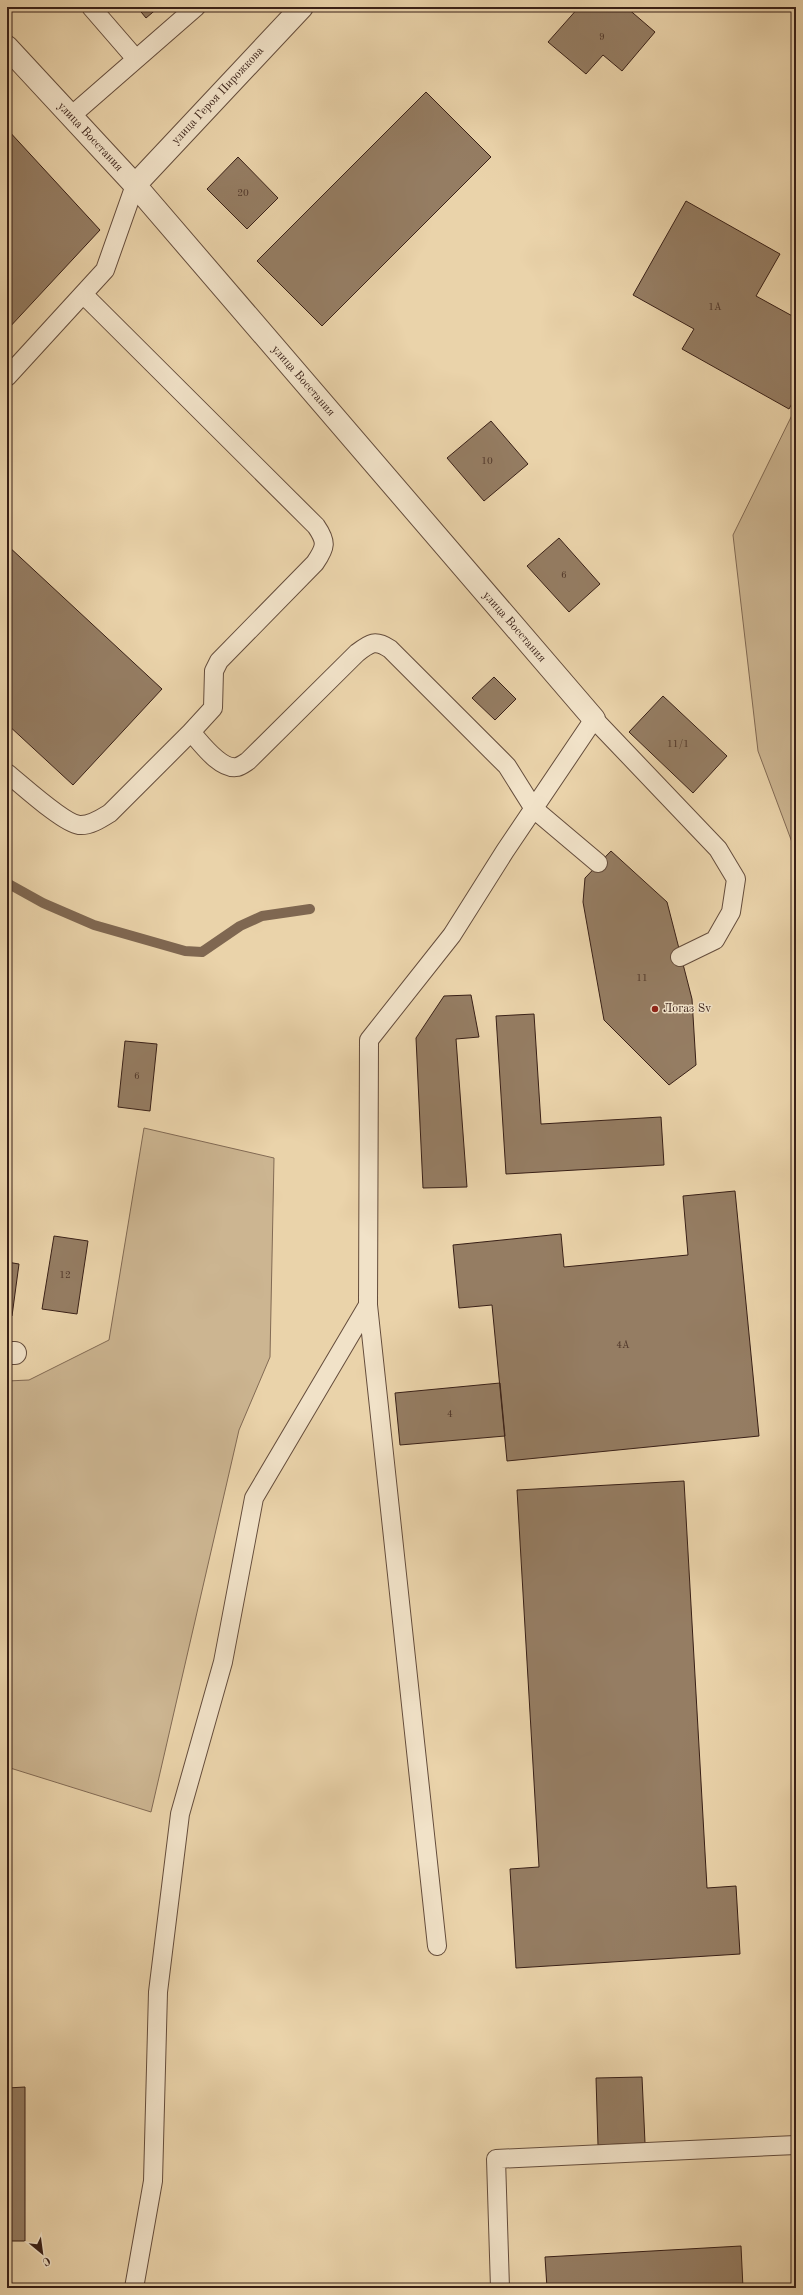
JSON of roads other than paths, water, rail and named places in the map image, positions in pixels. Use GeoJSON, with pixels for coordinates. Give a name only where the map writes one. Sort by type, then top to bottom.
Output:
{"type":"FeatureCollection","features":[{"type":"Feature","properties":{"kind":"street","name":"улица Героя Пирожкова"},"geometry":{"type":"LineString","coordinates":[[135,186],[302,7]]}},
{"type":"Feature","properties":{"kind":"street","name":"улица Восстания"},"geometry":{"type":"LineString","coordinates":[[7,47],[135,186],[594,719]]}},
{"type":"Feature","properties":{"kind":"lane"},"geometry":{"type":"LineString","coordinates":[[91,7],[136,59]]}},
{"type":"Feature","properties":{"kind":"lane"},"geometry":{"type":"LineString","coordinates":[[70,116],[196,7]]}},
{"type":"Feature","properties":{"kind":"lane"},"geometry":{"type":"LineString","coordinates":[[7,377],[105,270],[135,186]]}},
{"type":"Feature","properties":{"kind":"lane"},"geometry":{"type":"LineString","coordinates":[[7,772],[62,816],[79,825],[95,822],[110,813],[213,708],[214,670],[219,661],[315,563],[324,550],[323,536],[316,526],[83,294]]}},
{"type":"Feature","properties":{"kind":"lane"},"geometry":{"type":"LineString","coordinates":[[191,732],[219,760],[229,767],[238,767],[248,762],[357,653],[370,644],[380,643],[390,649],[507,766],[534,809],[598,864]]}},
{"type":"Feature","properties":{"kind":"lane"},"geometry":{"type":"LineString","coordinates":[[437,1946],[368,1305],[369,1040],[452,935],[594,719],[718,849],[736,879],[731,912],[715,940],[680,957]]}},
{"type":"Feature","properties":{"kind":"lane"},"geometry":{"type":"LineString","coordinates":[[134,2288],[153,2181],[158,1992],[180,1814],[223,1662],[254,1498],[368,1305]]}},
{"type":"Feature","properties":{"kind":"lane"},"geometry":{"type":"LineString","coordinates":[[500,2288],[496,2159],[796,2145]]}},
{"type":"Feature","properties":{"kind":"waterway"},"geometry":{"type":"LineString","coordinates":[[7,883],[43,903],[94,925],[185,951],[202,952],[240,926],[262,916],[310,909]]}},
{"type":"Feature","properties":{"kind":"place","name":"Логаз Sv"},"geometry":{"type":"Point","coordinates":[655,1009]}}]}
